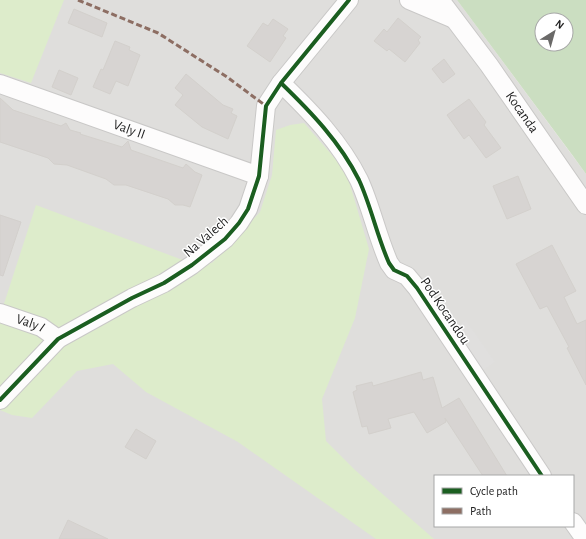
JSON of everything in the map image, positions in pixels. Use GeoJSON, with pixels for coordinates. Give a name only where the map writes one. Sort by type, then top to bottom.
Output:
{"type":"FeatureCollection","features":[{"type":"Feature","properties":{"kind":"street","name":"Na Valech"},"geometry":{"type":"LineString","coordinates":[[0,400],[58,339],[132,298],[164,283],[192,265],[225,239],[239,223],[248,209],[259,176],[266,106],[280,83],[349,0]]}},
{"type":"Feature","properties":{"kind":"street"},"geometry":{"type":"LineString","coordinates":[[408,0],[457,20]]}},
{"type":"Feature","properties":{"kind":"street","name":"Kocanda"},"geometry":{"type":"LineString","coordinates":[[440,0],[457,20],[586,205]]}},
{"type":"Feature","properties":{"kind":"street","name":"Pod Kocandou"},"geometry":{"type":"LineString","coordinates":[[280,83],[310,111],[336,142],[359,181],[389,263],[394,270],[407,276],[417,288],[541,475]]}},
{"type":"Feature","properties":{"kind":"street","name":"Valy II"},"geometry":{"type":"LineString","coordinates":[[0,84],[259,176]]}},
{"type":"Feature","properties":{"kind":"street","name":"Valy I"},"geometry":{"type":"LineString","coordinates":[[0,313],[41,327],[58,339]]}},
{"type":"Feature","properties":{"kind":"street"},"geometry":{"type":"LineString","coordinates":[[574,524],[584,539]]}},
{"type":"Feature","properties":{"kind":"shaded area"},"geometry":{"type":"Polygon","coordinates":[[[0,0],[457,0],[586,174],[586,539],[0,539],[0,0]]]}},
{"type":"Feature","properties":{"kind":"shaded area"},"geometry":{"type":"Polygon","coordinates":[[[466,320],[495,362],[482,371],[454,328],[466,320]]]}},
{"type":"Feature","properties":{"kind":"green space"},"geometry":{"type":"Polygon","coordinates":[[[0,0],[64,0],[31,83],[0,73],[0,0]]]}},
{"type":"Feature","properties":{"kind":"green space"},"geometry":{"type":"Polygon","coordinates":[[[457,0],[586,0],[586,174],[457,0]]]}},
{"type":"Feature","properties":{"kind":"green space"},"geometry":{"type":"Polygon","coordinates":[[[304,123],[346,171],[369,249],[355,318],[322,399],[326,441],[355,470],[434,539],[376,539],[238,442],[146,392],[113,364],[77,371],[32,418],[12,415],[0,410],[0,316],[36,205],[180,259],[212,263],[260,212],[272,175],[276,130],[290,125],[304,123]]]}},
{"type":"Feature","properties":{"kind":"building"},"geometry":{"type":"Polygon","coordinates":[[[74,9],[107,23],[102,37],[68,23],[74,9]]]}},
{"type":"Feature","properties":{"kind":"building"},"geometry":{"type":"Polygon","coordinates":[[[398,18],[421,37],[418,40],[420,43],[405,62],[389,49],[387,51],[374,41],[384,29],[387,32],[398,18]]]}},
{"type":"Feature","properties":{"kind":"building"},"geometry":{"type":"Polygon","coordinates":[[[273,19],[288,29],[283,36],[286,38],[270,62],[247,46],[263,23],[268,26],[273,19]]]}},
{"type":"Feature","properties":{"kind":"building"},"geometry":{"type":"Polygon","coordinates":[[[115,41],[130,47],[129,50],[140,55],[128,86],[116,81],[110,94],[93,87],[101,69],[103,70],[115,41]]]}},
{"type":"Feature","properties":{"kind":"building"},"geometry":{"type":"Polygon","coordinates":[[[444,59],[455,74],[443,83],[432,69],[444,59]]]}},
{"type":"Feature","properties":{"kind":"building"},"geometry":{"type":"Polygon","coordinates":[[[59,70],[78,78],[71,95],[52,87],[59,70]]]}},
{"type":"Feature","properties":{"kind":"building"},"geometry":{"type":"Polygon","coordinates":[[[186,74],[223,105],[233,109],[231,113],[237,116],[228,139],[202,127],[175,105],[183,95],[175,88],[186,74]]]}},
{"type":"Feature","properties":{"kind":"building"},"geometry":{"type":"Polygon","coordinates":[[[0,98],[13,110],[61,126],[66,123],[70,130],[81,133],[80,134],[122,147],[128,141],[131,150],[183,168],[186,164],[195,172],[202,175],[190,207],[175,205],[168,199],[126,185],[114,185],[106,179],[67,165],[54,164],[48,158],[0,142],[0,98]]]}},
{"type":"Feature","properties":{"kind":"building"},"geometry":{"type":"Polygon","coordinates":[[[469,99],[486,122],[484,125],[501,148],[486,158],[469,135],[464,139],[447,115],[469,99]]]}},
{"type":"Feature","properties":{"kind":"building"},"geometry":{"type":"Polygon","coordinates":[[[518,176],[531,209],[507,219],[493,186],[518,176]]]}},
{"type":"Feature","properties":{"kind":"building"},"geometry":{"type":"Polygon","coordinates":[[[0,215],[21,222],[3,276],[0,275],[0,215]]]}},
{"type":"Feature","properties":{"kind":"building"},"geometry":{"type":"Polygon","coordinates":[[[552,245],[576,291],[564,297],[577,324],[586,320],[586,385],[567,348],[569,347],[547,306],[540,309],[516,264],[552,245]]]}},
{"type":"Feature","properties":{"kind":"building"},"geometry":{"type":"Polygon","coordinates":[[[421,372],[423,380],[433,377],[442,408],[459,398],[506,475],[482,475],[445,418],[446,422],[427,433],[414,412],[388,419],[391,428],[369,434],[367,426],[362,427],[353,392],[357,390],[356,386],[372,382],[373,386],[421,372]]]}},
{"type":"Feature","properties":{"kind":"building"},"geometry":{"type":"Polygon","coordinates":[[[136,429],[156,441],[146,459],[125,447],[136,429]]]}},
{"type":"Feature","properties":{"kind":"building"},"geometry":{"type":"Polygon","coordinates":[[[68,520],[108,539],[59,539],[68,520]]]}},
{"type":"Feature","properties":{"kind":"marked path"},"geometry":{"type":"LineString","coordinates":[[78,0],[158,33],[227,77],[266,106]]}},
{"type":"Feature","properties":{"kind":"cycle path"},"geometry":{"type":"LineString","coordinates":[[0,400],[58,339],[132,298],[164,283],[192,265],[225,239],[239,223],[248,209],[259,176],[266,106],[281,83],[349,0]]}},
{"type":"Feature","properties":{"kind":"cycle path"},"geometry":{"type":"LineString","coordinates":[[281,83],[314,116],[343,153],[359,180],[389,263],[394,270],[407,276],[417,288],[541,475]]}}]}
